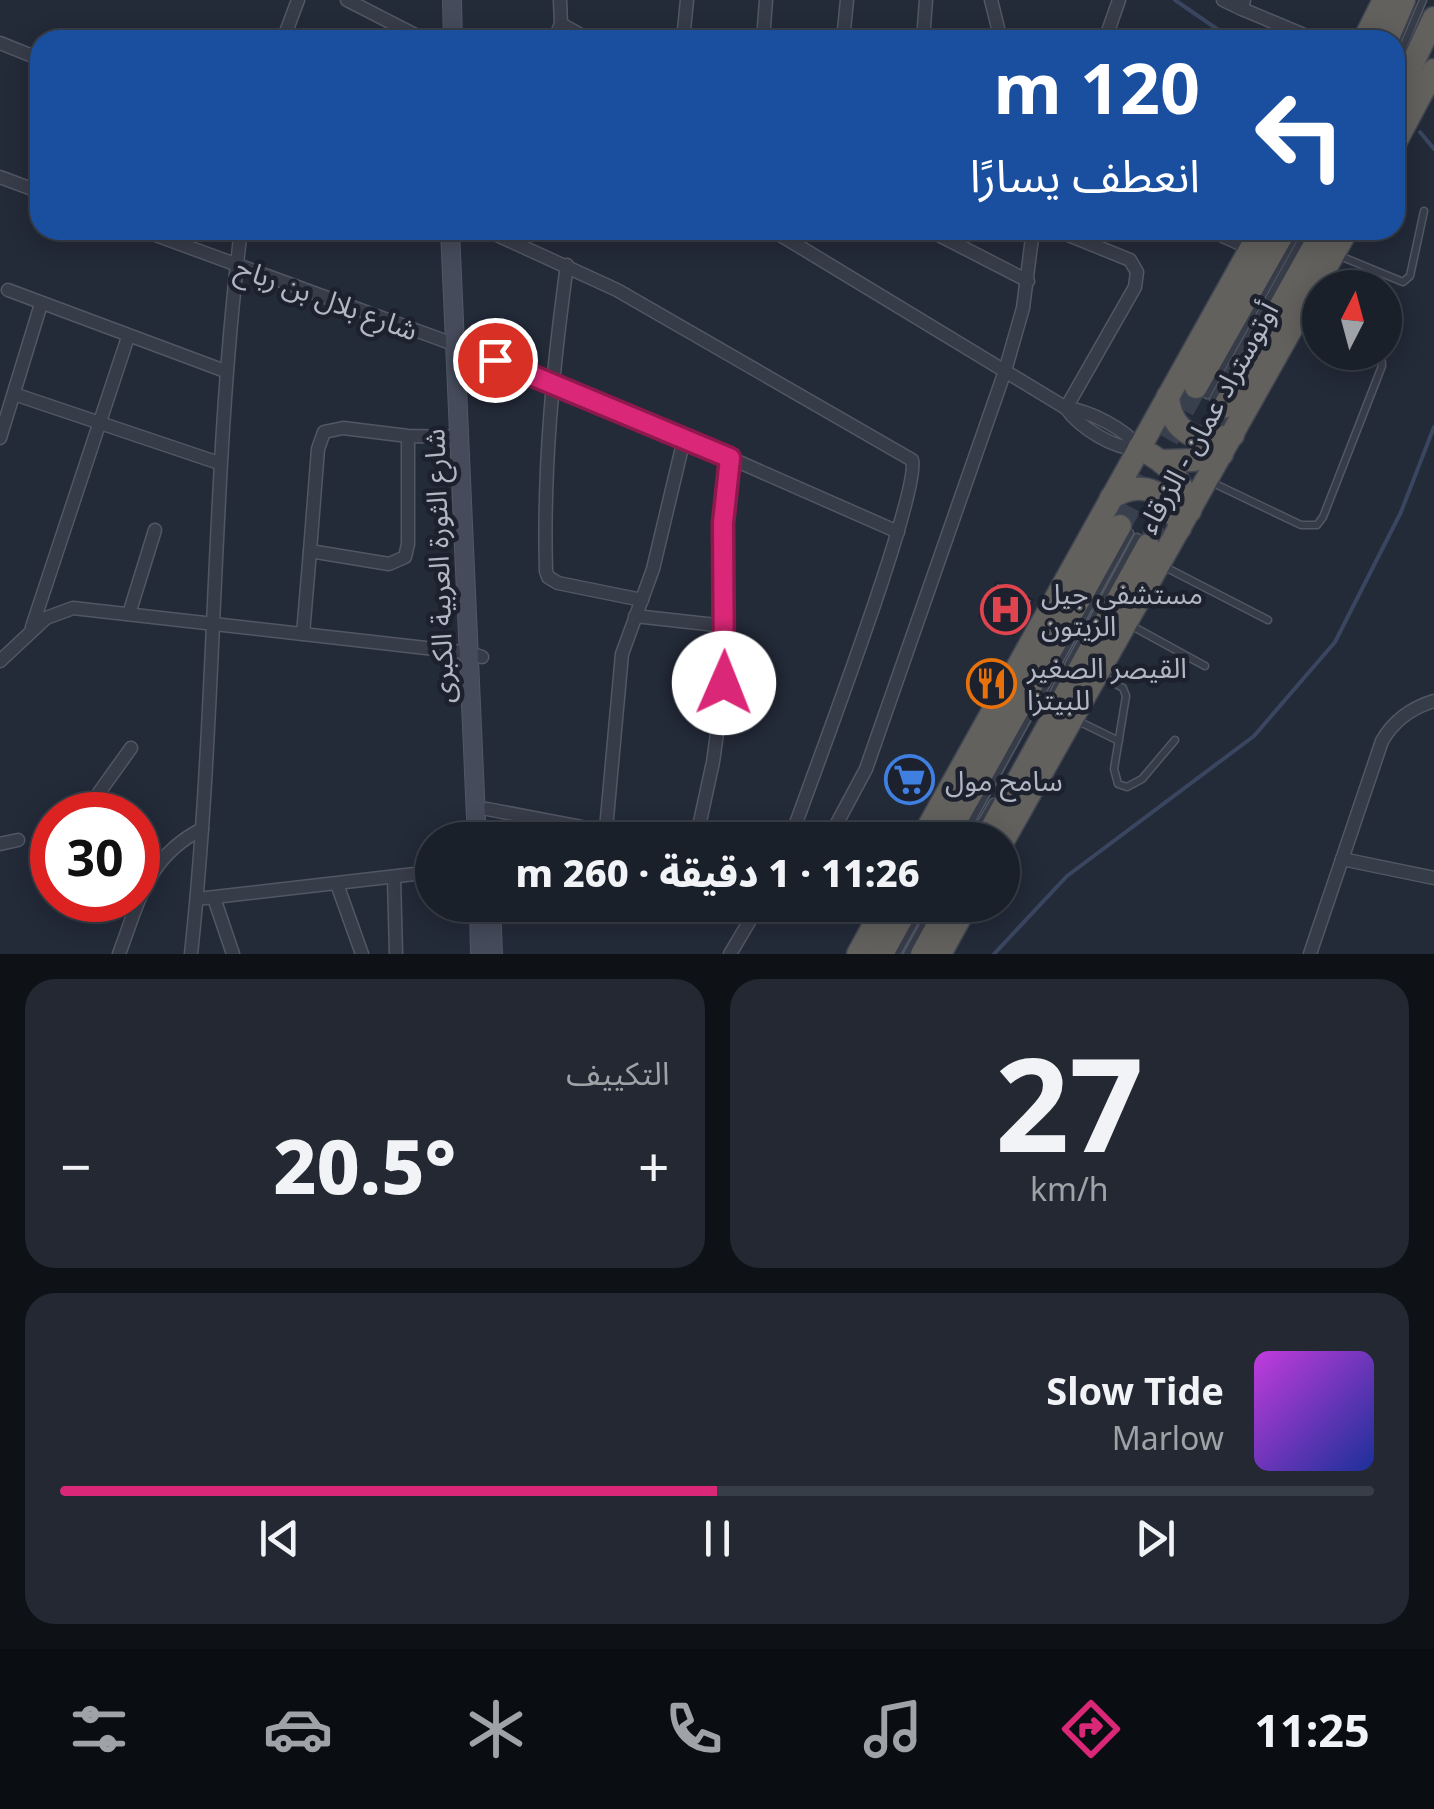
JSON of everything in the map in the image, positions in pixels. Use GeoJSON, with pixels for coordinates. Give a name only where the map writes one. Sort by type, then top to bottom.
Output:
{"type":"FeatureCollection","features":[{"type":"Feature","properties":{"kind":"highway"},"geometry":{"type":"LineString","coordinates":[[1369,30],[1384,0]]}},
{"type":"Feature","properties":{"kind":"highway"},"geometry":{"type":"LineString","coordinates":[[1391,30],[1404,0]]}},
{"type":"Feature","properties":{"kind":"highway"},"geometry":{"type":"LineString","coordinates":[[1405,80],[1434,18]]}},
{"type":"Feature","properties":{"kind":"highway"},"geometry":{"type":"LineString","coordinates":[[1405,125],[1433,76]]}},
{"type":"Feature","properties":{"kind":"highway","name":"أوتوستراد عمان - الزرقاء"},"geometry":{"type":"LineString","coordinates":[[931,822],[1255,240]]}},
{"type":"Feature","properties":{"kind":"highway","name":"أوتوستراد عمان - الزرقاء"},"geometry":{"type":"LineString","coordinates":[[1210,397],[1281,240]]}},
{"type":"Feature","properties":{"kind":"highway","name":"أوتوستراد عمان - الزرقاء"},"geometry":{"type":"LineString","coordinates":[[1210,397],[1316,240]]}},
{"type":"Feature","properties":{"kind":"highway","name":"أوتوستراد عمان - الزرقاء"},"geometry":{"type":"LineString","coordinates":[[1327,270],[1341,240]]}},
{"type":"Feature","properties":{"kind":"highway","name":"أوتوستراد عمان - الزرقاء"},"geometry":{"type":"LineString","coordinates":[[957,822],[1139,541],[1185,519],[1227,444],[1302,327]]}},
{"type":"Feature","properties":{"kind":"highway"},"geometry":{"type":"LineString","coordinates":[[1168,396],[1174,422],[1183,432],[1227,444]]}},
{"type":"Feature","properties":{"kind":"highway"},"geometry":{"type":"LineString","coordinates":[[1139,448],[1164,460],[1193,460],[1227,444]]}},
{"type":"Feature","properties":{"kind":"highway"},"geometry":{"type":"LineString","coordinates":[[1164,460],[1180,484],[1185,519]]}},
{"type":"Feature","properties":{"kind":"highway"},"geometry":{"type":"LineString","coordinates":[[1111,498],[1122,491],[1148,489],[1185,519]]}},
{"type":"Feature","properties":{"kind":"highway","name":"أوتوستراد عمان - الزرقاء"},"geometry":{"type":"LineString","coordinates":[[1013,822],[1126,623],[1139,541]]}},
{"type":"Feature","properties":{"kind":"highway","name":"أوتوستراد عمان - الزرقاء"},"geometry":{"type":"LineString","coordinates":[[994,822],[1139,541]]}},
{"type":"Feature","properties":{"kind":"highway"},"geometry":{"type":"LineString","coordinates":[[858,954],[876,922]]}},
{"type":"Feature","properties":{"kind":"highway"},"geometry":{"type":"LineString","coordinates":[[882,954],[900,922]]}},
{"type":"Feature","properties":{"kind":"highway"},"geometry":{"type":"LineString","coordinates":[[922,954],[940,922]]}},
{"type":"Feature","properties":{"kind":"highway"},"geometry":{"type":"LineString","coordinates":[[940,954],[958,922]]}},
{"type":"Feature","properties":{"kind":"main road"},"geometry":{"type":"LineString","coordinates":[[442,30],[443,0]]}},
{"type":"Feature","properties":{"kind":"main road"},"geometry":{"type":"LineString","coordinates":[[452,0],[453,30]]}},
{"type":"Feature","properties":{"kind":"main road","name":"شارع الثورة العربية الكبرى"},"geometry":{"type":"LineString","coordinates":[[451,240],[461,346],[476,655],[476,822]]}},
{"type":"Feature","properties":{"kind":"main road","name":"شارع الثورة العربية الكبرى"},"geometry":{"type":"LineString","coordinates":[[462,240],[461,438],[488,822]]}},
{"type":"Feature","properties":{"kind":"main road"},"geometry":{"type":"LineString","coordinates":[[479,922],[480,954]]}},
{"type":"Feature","properties":{"kind":"main road"},"geometry":{"type":"LineString","coordinates":[[492,922],[493,954]]}},
{"type":"Feature","properties":{"kind":"street"},"geometry":{"type":"LineString","coordinates":[[288,30],[298,0]]}},
{"type":"Feature","properties":{"kind":"street"},"geometry":{"type":"LineString","coordinates":[[347,0],[406,30]]}},
{"type":"Feature","properties":{"kind":"street"},"geometry":{"type":"LineString","coordinates":[[559,30],[560,0]]}},
{"type":"Feature","properties":{"kind":"street"},"geometry":{"type":"LineString","coordinates":[[684,30],[687,0]]}},
{"type":"Feature","properties":{"kind":"street"},"geometry":{"type":"LineString","coordinates":[[763,30],[766,0]]}},
{"type":"Feature","properties":{"kind":"street"},"geometry":{"type":"LineString","coordinates":[[845,30],[847,0]]}},
{"type":"Feature","properties":{"kind":"street"},"geometry":{"type":"LineString","coordinates":[[924,30],[926,0]]}},
{"type":"Feature","properties":{"kind":"street"},"geometry":{"type":"LineString","coordinates":[[991,0],[998,30]]}},
{"type":"Feature","properties":{"kind":"street"},"geometry":{"type":"LineString","coordinates":[[1108,30],[1119,0]]}},
{"type":"Feature","properties":{"kind":"street"},"geometry":{"type":"LineString","coordinates":[[1223,0],[1243,4],[1296,30]]}},
{"type":"Feature","properties":{"kind":"street"},"geometry":{"type":"LineString","coordinates":[[562,24],[572,30]]}},
{"type":"Feature","properties":{"kind":"street"},"geometry":{"type":"LineString","coordinates":[[0,43],[30,54]]}},
{"type":"Feature","properties":{"kind":"street"},"geometry":{"type":"LineString","coordinates":[[0,178],[30,188]]}},
{"type":"Feature","properties":{"kind":"street","name":"شارع بلال بن رباح"},"geometry":{"type":"LineString","coordinates":[[169,240],[461,346],[898,532]]}},
{"type":"Feature","properties":{"kind":"street"},"geometry":{"type":"LineString","coordinates":[[191,954],[202,829],[224,371],[240,240]]}},
{"type":"Feature","properties":{"kind":"street"},"geometry":{"type":"LineString","coordinates":[[509,240],[618,290],[912,460],[915,472],[898,532],[796,822]]}},
{"type":"Feature","properties":{"kind":"street"},"geometry":{"type":"LineString","coordinates":[[789,240],[1066,408],[1083,412],[1124,434],[1139,448]]}},
{"type":"Feature","properties":{"kind":"street"},"geometry":{"type":"LineString","coordinates":[[949,240],[1028,280]]}},
{"type":"Feature","properties":{"kind":"street"},"geometry":{"type":"LineString","coordinates":[[838,822],[866,769],[1005,371],[1028,280],[1032,240]]}},
{"type":"Feature","properties":{"kind":"street"},"geometry":{"type":"LineString","coordinates":[[1066,408],[1135,286],[1138,272],[1130,260],[1081,240]]}},
{"type":"Feature","properties":{"kind":"street"},"geometry":{"type":"LineString","coordinates":[[567,265],[551,384],[546,496],[548,577],[558,583],[642,600]]}},
{"type":"Feature","properties":{"kind":"street"},"geometry":{"type":"LineString","coordinates":[[8,290],[224,371]]}},
{"type":"Feature","properties":{"kind":"street"},"geometry":{"type":"LineString","coordinates":[[0,438],[41,304]]}},
{"type":"Feature","properties":{"kind":"street"},"geometry":{"type":"LineString","coordinates":[[31,630],[128,337]]}},
{"type":"Feature","properties":{"kind":"street"},"geometry":{"type":"LineString","coordinates":[[14,394],[219,463]]}},
{"type":"Feature","properties":{"kind":"street"},"geometry":{"type":"LineString","coordinates":[[302,634],[318,449],[324,432],[343,428],[461,438]]}},
{"type":"Feature","properties":{"kind":"street"},"geometry":{"type":"LineString","coordinates":[[310,551],[389,564],[405,557],[408,436]]}},
{"type":"Feature","properties":{"kind":"street"},"geometry":{"type":"LineString","coordinates":[[607,822],[624,644],[666,520],[684,439]]}},
{"type":"Feature","properties":{"kind":"street"},"geometry":{"type":"LineString","coordinates":[[700,822],[724,683],[723,523],[730,458]]}},
{"type":"Feature","properties":{"kind":"street"},"geometry":{"type":"LineString","coordinates":[[129,614],[155,530]]}},
{"type":"Feature","properties":{"kind":"street"},"geometry":{"type":"LineString","coordinates":[[0,661],[46,618],[66,609],[212,622],[476,655]]}},
{"type":"Feature","properties":{"kind":"street"},"geometry":{"type":"LineString","coordinates":[[635,616],[725,626]]}},
{"type":"Feature","properties":{"kind":"street"},"geometry":{"type":"LineString","coordinates":[[1310,954],[1390,728],[1419,706],[1434,701]]}},
{"type":"Feature","properties":{"kind":"street"},"geometry":{"type":"LineString","coordinates":[[100,792],[132,748]]}},
{"type":"Feature","properties":{"kind":"street"},"geometry":{"type":"LineString","coordinates":[[488,809],[540,822]]}},
{"type":"Feature","properties":{"kind":"street"},"geometry":{"type":"LineString","coordinates":[[160,857],[202,829]]}},
{"type":"Feature","properties":{"kind":"street"},"geometry":{"type":"LineString","coordinates":[[0,844],[18,840]]}},
{"type":"Feature","properties":{"kind":"street"},"geometry":{"type":"LineString","coordinates":[[1342,859],[1434,878]]}},
{"type":"Feature","properties":{"kind":"street"},"geometry":{"type":"LineString","coordinates":[[197,899],[415,875]]}},
{"type":"Feature","properties":{"kind":"street"},"geometry":{"type":"LineString","coordinates":[[394,878],[396,954]]}},
{"type":"Feature","properties":{"kind":"street"},"geometry":{"type":"LineString","coordinates":[[337,884],[362,954]]}},
{"type":"Feature","properties":{"kind":"street"},"geometry":{"type":"LineString","coordinates":[[214,898],[233,954]]}},
{"type":"Feature","properties":{"kind":"street"},"geometry":{"type":"LineString","coordinates":[[119,954],[129,922]]}},
{"type":"Feature","properties":{"kind":"street"},"geometry":{"type":"LineString","coordinates":[[730,954],[749,922]]}},
{"type":"Feature","properties":{"kind":"lane"},"geometry":{"type":"LineString","coordinates":[[1402,30],[1414,0]]}},
{"type":"Feature","properties":{"kind":"lane"},"geometry":{"type":"LineString","coordinates":[[1405,43],[1424,0]]}},
{"type":"Feature","properties":{"kind":"lane"},"geometry":{"type":"LineString","coordinates":[[1334,253],[1404,282],[1410,276],[1424,212]]}},
{"type":"Feature","properties":{"kind":"lane"},"geometry":{"type":"LineString","coordinates":[[1210,397],[1293,240]]}},
{"type":"Feature","properties":{"kind":"lane"},"geometry":{"type":"LineString","coordinates":[[1210,397],[1301,240]]}},
{"type":"Feature","properties":{"kind":"lane"},"geometry":{"type":"LineString","coordinates":[[1207,480],[1301,525],[1316,524],[1323,517],[1380,370]]}},
{"type":"Feature","properties":{"kind":"lane"},"geometry":{"type":"LineString","coordinates":[[1139,541],[1268,620]]}},
{"type":"Feature","properties":{"kind":"lane"},"geometry":{"type":"LineString","coordinates":[[1042,715],[1139,541]]}},
{"type":"Feature","properties":{"kind":"lane"},"geometry":{"type":"LineString","coordinates":[[971,822],[1139,541]]}},
{"type":"Feature","properties":{"kind":"lane"},"geometry":{"type":"LineString","coordinates":[[1126,623],[1205,666]]}},
{"type":"Feature","properties":{"kind":"lane"},"geometry":{"type":"LineString","coordinates":[[1098,674],[1126,692],[1114,774],[1118,784],[1127,787],[1142,779],[1175,740]]}},
{"type":"Feature","properties":{"kind":"lane"},"geometry":{"type":"LineString","coordinates":[[1072,718],[1119,741]]}},
{"type":"Feature","properties":{"kind":"lane"},"geometry":{"type":"LineString","coordinates":[[981,822],[997,795]]}},
{"type":"Feature","properties":{"kind":"lane"},"geometry":{"type":"LineString","coordinates":[[896,954],[914,922]]}},
{"type":"Feature","properties":{"kind":"lane"},"geometry":{"type":"LineString","coordinates":[[906,954],[924,922]]}},
{"type":"Feature","properties":{"kind":"building","name":"مستشفى جيل الزيتون"},"geometry":{"type":"Polygon","coordinates":[[[997,582],[1033,600],[1014,635],[979,617],[997,582]]]}},
{"type":"Feature","properties":{"kind":"waterway"},"geometry":{"type":"LineString","coordinates":[[1175,0],[1218,30]]}},
{"type":"Feature","properties":{"kind":"waterway"},"geometry":{"type":"LineString","coordinates":[[1420,132],[1434,149]]}},
{"type":"Feature","properties":{"kind":"waterway"},"geometry":{"type":"LineString","coordinates":[[994,954],[1067,876],[1254,736],[1335,642],[1401,512],[1434,427]]}},
{"type":"Feature","properties":{"kind":"tunnel"},"geometry":{"type":"LineString","coordinates":[[1120,526],[1196,387]]}},
{"type":"Feature","properties":{"kind":"tunnel"},"geometry":{"type":"LineString","coordinates":[[1199,454],[1224,407]]}},
{"type":"Feature","properties":{"kind":"tunnel"},"geometry":{"type":"LineString","coordinates":[[1148,545],[1178,491]]}},
{"type":"Feature","properties":{"kind":"place","name":"مستشفى جيل الزيتون"},"geometry":{"type":"Point","coordinates":[1006,609]}},
{"type":"Feature","properties":{"kind":"place","name":"القيصر الصغير للبيتزا"},"geometry":{"type":"Point","coordinates":[992,683]}},
{"type":"Feature","properties":{"kind":"place","name":"سامح مول"},"geometry":{"type":"Point","coordinates":[910,780]}},
{"type":"Feature","properties":{"kind":"route"},"geometry":{"type":"LineString","coordinates":[[495,360],[730,458],[723,523],[724,683]]}}]}
